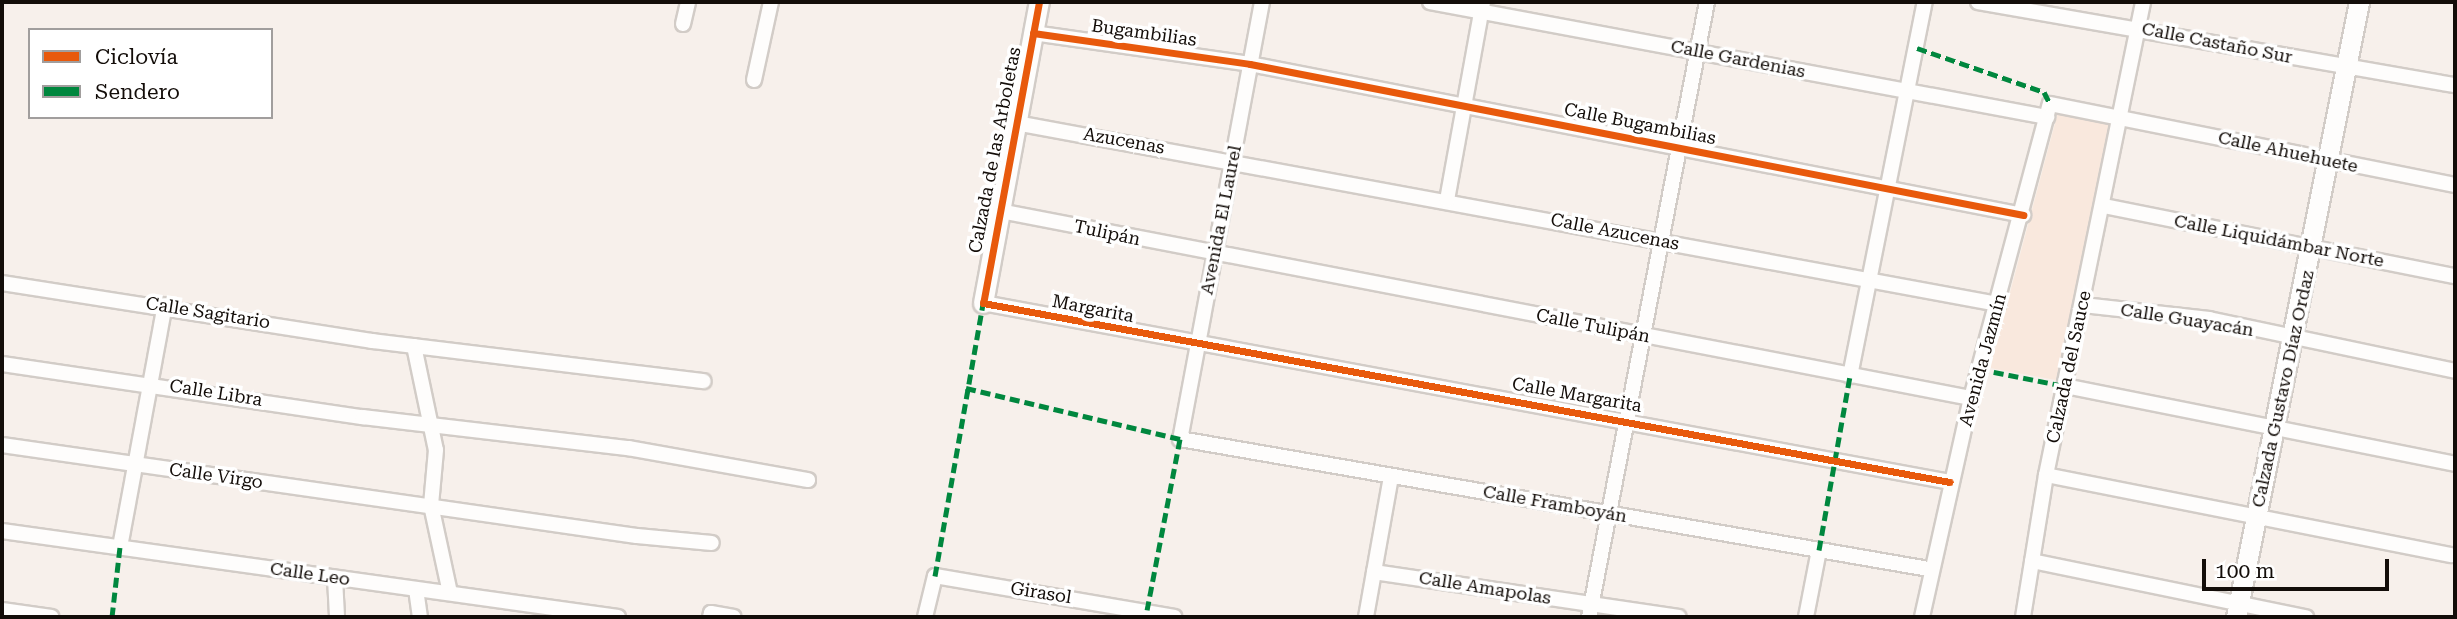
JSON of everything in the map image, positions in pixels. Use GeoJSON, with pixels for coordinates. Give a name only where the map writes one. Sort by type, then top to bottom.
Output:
{"type":"FeatureCollection","features":[{"type":"Feature","properties":{"kind":"street"},"geometry":{"type":"LineString","coordinates":[[683,24],[688,2]]}},
{"type":"Feature","properties":{"kind":"street"},"geometry":{"type":"LineString","coordinates":[[754,80],[771,2]]}},
{"type":"Feature","properties":{"kind":"street","name":"Calzada de las Arboletas"},"geometry":{"type":"LineString","coordinates":[[983,303],[1039,2]]}},
{"type":"Feature","properties":{"kind":"street","name":"Avenida El Laurel"},"geometry":{"type":"LineString","coordinates":[[1180,439],[1262,2]]}},
{"type":"Feature","properties":{"kind":"street","name":"Calle Gardenias"},"geometry":{"type":"LineString","coordinates":[[1430,2],[1482,7],[1698,52],[1909,91],[2049,110]]}},
{"type":"Feature","properties":{"kind":"street"},"geometry":{"type":"LineString","coordinates":[[1590,611],[1681,149],[1707,2]]}},
{"type":"Feature","properties":{"kind":"street"},"geometry":{"type":"LineString","coordinates":[[1850,376],[1925,2]]}},
{"type":"Feature","properties":{"kind":"street","name":"Calle Castaño Sur"},"geometry":{"type":"LineString","coordinates":[[1978,2],[2138,28],[2347,69],[2455,85]]}},
{"type":"Feature","properties":{"kind":"street","name":"Calzada del Sauce"},"geometry":{"type":"LineString","coordinates":[[2023,617],[2046,475],[2104,206],[2143,2]]}},
{"type":"Feature","properties":{"kind":"street","name":"Calzada Gustavo Díaz Ordaz"},"geometry":{"type":"LineString","coordinates":[[2237,610],[2330,162],[2359,2]]}},
{"type":"Feature","properties":{"kind":"street"},"geometry":{"type":"LineString","coordinates":[[1447,200],[1482,7]]}},
{"type":"Feature","properties":{"kind":"street","name":"Bugambilias"},"geometry":{"type":"LineString","coordinates":[[1033,33],[1250,64]]}},
{"type":"Feature","properties":{"kind":"street","name":"Calle Bugambilias"},"geometry":{"type":"LineString","coordinates":[[1250,64],[2023,215]]}},
{"type":"Feature","properties":{"kind":"street","name":"Calle Ahuehuete"},"geometry":{"type":"LineString","coordinates":[[2049,110],[2122,117],[2330,162],[2455,185]]}},
{"type":"Feature","properties":{"kind":"street","name":"Avenida Jazmín"},"geometry":{"type":"LineString","coordinates":[[1922,617],[1929,569],[1971,398],[2023,215],[2049,110]]}},
{"type":"Feature","properties":{"kind":"street","name":"Azucenas"},"geometry":{"type":"LineString","coordinates":[[1016,123],[1232,159]]}},
{"type":"Feature","properties":{"kind":"street","name":"Calle Azucenas"},"geometry":{"type":"LineString","coordinates":[[1232,159],[1998,304]]}},
{"type":"Feature","properties":{"kind":"street","name":"Calle Liquidámbar Norte"},"geometry":{"type":"LineString","coordinates":[[2104,206],[2455,276]]}},
{"type":"Feature","properties":{"kind":"street","name":"Tulipán"},"geometry":{"type":"LineString","coordinates":[[1000,211],[1214,255]]}},
{"type":"Feature","properties":{"kind":"street","name":"Calle Tulipán"},"geometry":{"type":"LineString","coordinates":[[1214,255],[1971,398]]}},
{"type":"Feature","properties":{"kind":"street","name":"Calle Sagitario"},"geometry":{"type":"LineString","coordinates":[[2,283],[165,305],[414,346],[704,381]]}},
{"type":"Feature","properties":{"kind":"street","name":"Margarita"},"geometry":{"type":"LineString","coordinates":[[983,303],[1197,346]]}},
{"type":"Feature","properties":{"kind":"street"},"geometry":{"type":"LineString","coordinates":[[120,547],[138,465],[165,305]]}},
{"type":"Feature","properties":{"kind":"street","name":"Calle Guayacán"},"geometry":{"type":"LineString","coordinates":[[2083,305],[2208,320],[2455,371]]}},
{"type":"Feature","properties":{"kind":"street"},"geometry":{"type":"LineString","coordinates":[[414,346],[437,471],[431,505],[450,593]]}},
{"type":"Feature","properties":{"kind":"street","name":"Calle Margarita"},"geometry":{"type":"LineString","coordinates":[[1197,346],[1628,420],[1950,482]]}},
{"type":"Feature","properties":{"kind":"street","name":"Calle Libra"},"geometry":{"type":"LineString","coordinates":[[2,364],[153,383],[429,425],[628,448],[808,480]]}},
{"type":"Feature","properties":{"kind":"street"},"geometry":{"type":"LineString","coordinates":[[2066,386],[2455,464]]}},
{"type":"Feature","properties":{"kind":"street","name":"Calle Framboyán"},"geometry":{"type":"LineString","coordinates":[[1180,439],[1929,569]]}},
{"type":"Feature","properties":{"kind":"street","name":"Calle Virgo"},"geometry":{"type":"LineString","coordinates":[[2,445],[637,536],[712,543]]}},
{"type":"Feature","properties":{"kind":"street"},"geometry":{"type":"LineString","coordinates":[[2046,475],[2257,514],[2451,555]]}},
{"type":"Feature","properties":{"kind":"street"},"geometry":{"type":"LineString","coordinates":[[1366,617],[1391,476]]}},
{"type":"Feature","properties":{"kind":"street","name":"Calle Leo"},"geometry":{"type":"LineString","coordinates":[[2,531],[450,593],[530,612],[618,617]]}},
{"type":"Feature","properties":{"kind":"street"},"geometry":{"type":"LineString","coordinates":[[1806,617],[1819,550]]}},
{"type":"Feature","properties":{"kind":"street"},"geometry":{"type":"LineString","coordinates":[[2032,561],[2237,610],[2306,617]]}},
{"type":"Feature","properties":{"kind":"street","name":"Calle Amapolas"},"geometry":{"type":"LineString","coordinates":[[1374,572],[1590,611],[1679,617]]}},
{"type":"Feature","properties":{"kind":"street","name":"Girasol"},"geometry":{"type":"LineString","coordinates":[[925,617],[935,576],[1175,617]]}},
{"type":"Feature","properties":{"kind":"street"},"geometry":{"type":"LineString","coordinates":[[335,578],[337,617]]}},
{"type":"Feature","properties":{"kind":"street"},"geometry":{"type":"LineString","coordinates":[[416,589],[421,617]]}},
{"type":"Feature","properties":{"kind":"street"},"geometry":{"type":"LineString","coordinates":[[2,610],[52,617]]}},
{"type":"Feature","properties":{"kind":"street"},"geometry":{"type":"LineString","coordinates":[[709,617],[711,613],[734,617]]}},
{"type":"Feature","properties":{"kind":"shaded area"},"geometry":{"type":"Polygon","coordinates":[[[2058,112],[2111,122],[2056,380],[1990,368],[2058,112]]]}},
{"type":"Feature","properties":{"kind":"marked path"},"geometry":{"type":"LineString","coordinates":[[1917,48],[2044,92],[2050,104]]}},
{"type":"Feature","properties":{"kind":"marked path"},"geometry":{"type":"LineString","coordinates":[[935,576],[983,303]]}},
{"type":"Feature","properties":{"kind":"marked path"},"geometry":{"type":"LineString","coordinates":[[1979,369],[2065,386]]}},
{"type":"Feature","properties":{"kind":"marked path"},"geometry":{"type":"LineString","coordinates":[[1819,550],[1850,376]]}},
{"type":"Feature","properties":{"kind":"marked path"},"geometry":{"type":"LineString","coordinates":[[966,388],[1180,439],[1147,610]]}},
{"type":"Feature","properties":{"kind":"marked path"},"geometry":{"type":"LineString","coordinates":[[112,617],[120,547]]}},
{"type":"Feature","properties":{"kind":"cycle path"},"geometry":{"type":"LineString","coordinates":[[1039,2],[983,303],[1950,482]]}},
{"type":"Feature","properties":{"kind":"cycle path"},"geometry":{"type":"LineString","coordinates":[[1033,33],[1250,64],[2023,215]]}}]}
